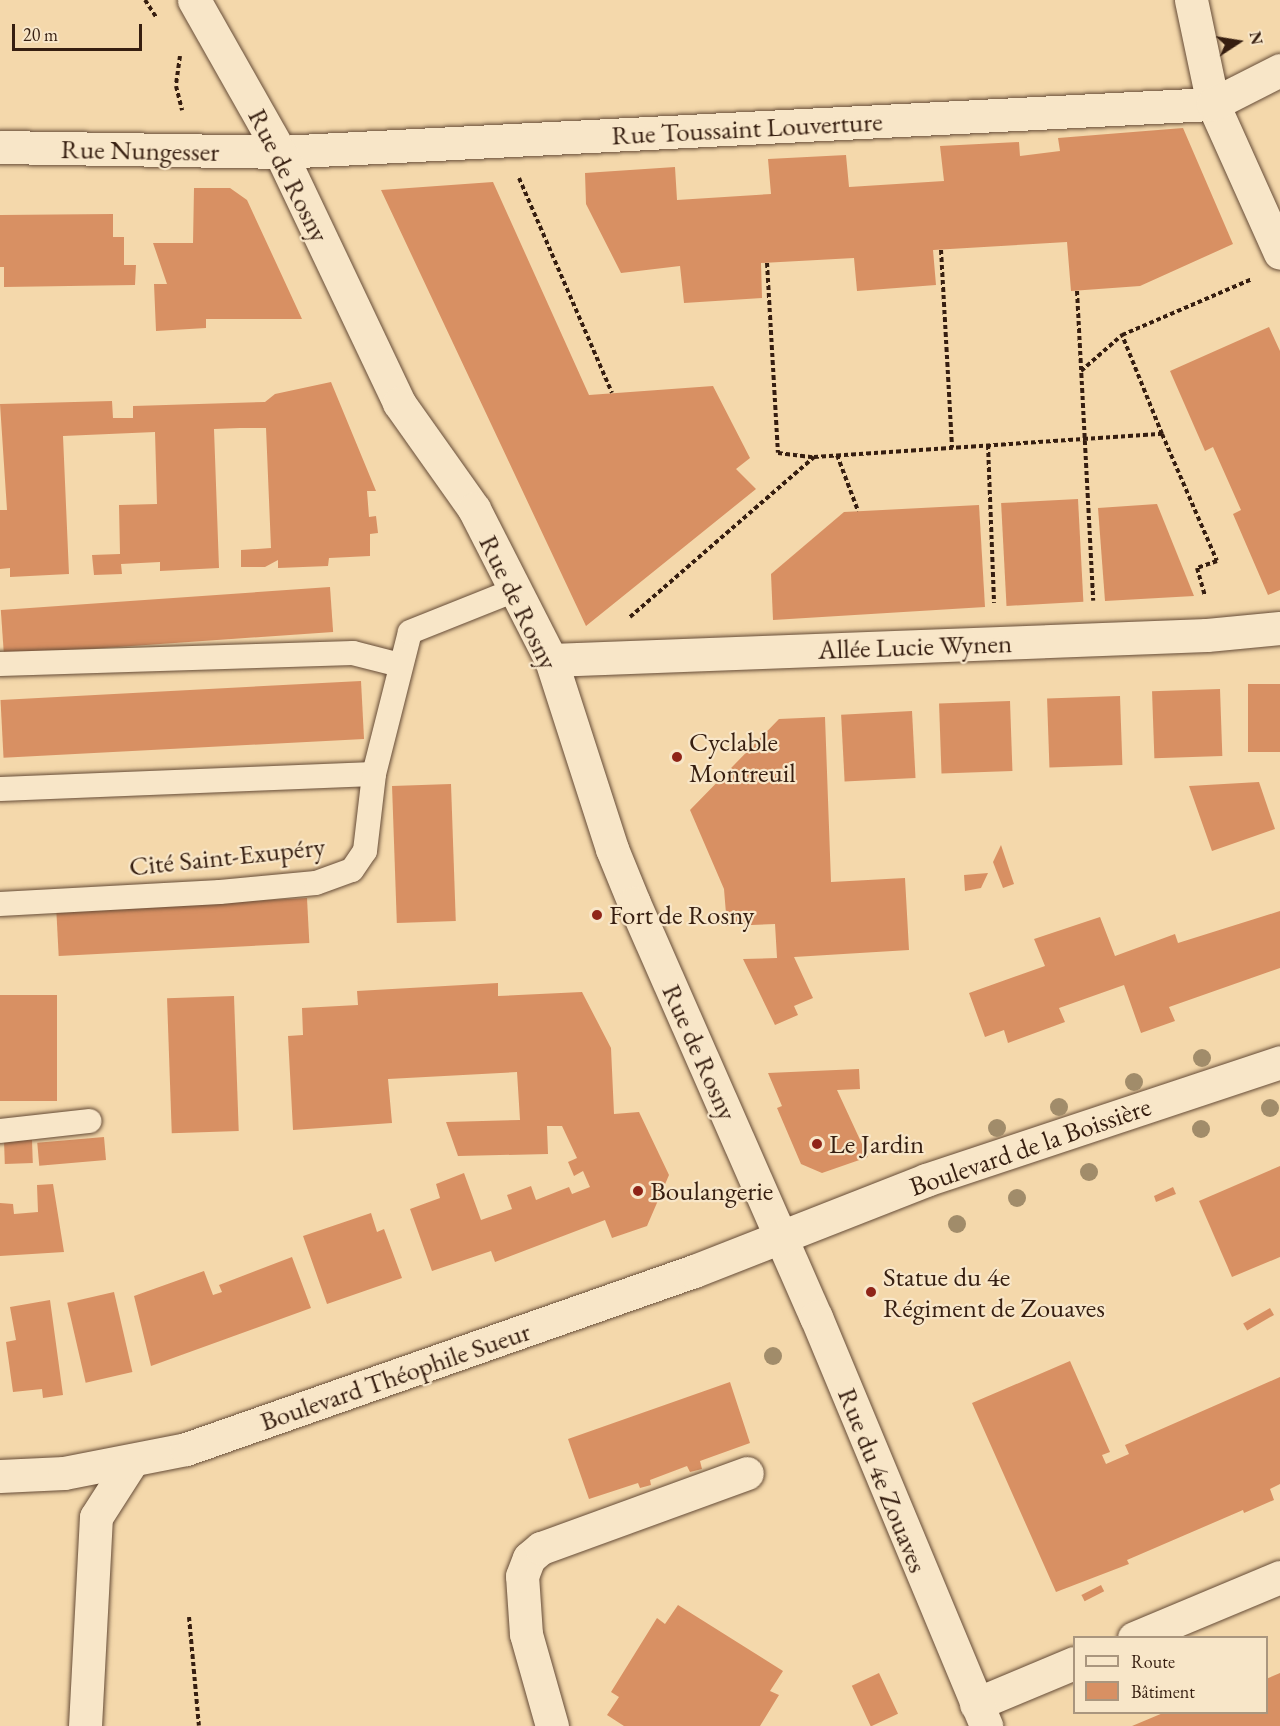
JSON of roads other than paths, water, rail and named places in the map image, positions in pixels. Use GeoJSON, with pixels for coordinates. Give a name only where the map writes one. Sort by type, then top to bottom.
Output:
{"type":"FeatureCollection","features":[{"type":"Feature","properties":{"kind":"street","name":"Rue de Rosny"},"geometry":{"type":"LineString","coordinates":[[194,0],[280,152],[399,403],[474,509],[550,660],[612,849],[780,1234]]}},
{"type":"Feature","properties":{"kind":"street"},"geometry":{"type":"LineString","coordinates":[[1191,0],[1213,104],[1269,265]]}},
{"type":"Feature","properties":{"kind":"street"},"geometry":{"type":"LineString","coordinates":[[1213,104],[1280,70]]}},
{"type":"Feature","properties":{"kind":"street","name":"Rue Toussaint Louverture"},"geometry":{"type":"LineString","coordinates":[[280,152],[1213,104]]}},
{"type":"Feature","properties":{"kind":"street","name":"Rue Nungesser"},"geometry":{"type":"LineString","coordinates":[[0,147],[280,152]]}},
{"type":"Feature","properties":{"kind":"street","name":"Allée Lucie Wynen"},"geometry":{"type":"LineString","coordinates":[[550,660],[1207,635],[1280,628]]}},
{"type":"Feature","properties":{"kind":"street","name":"Boulevard de la Boissière"},"geometry":{"type":"LineString","coordinates":[[780,1234],[927,1180],[1280,1062]]}},
{"type":"Feature","properties":{"kind":"street","name":"Boulevard Théophile Sueur"},"geometry":{"type":"LineString","coordinates":[[0,1476],[48,1475],[186,1449],[694,1271],[780,1234]]}},
{"type":"Feature","properties":{"kind":"street","name":"Rue du 4e Zouaves"},"geometry":{"type":"LineString","coordinates":[[780,1234],[981,1715]]}},
{"type":"Feature","properties":{"kind":"street"},"geometry":{"type":"LineString","coordinates":[[85,1726],[96,1517],[132,1461]]}},
{"type":"Feature","properties":{"kind":"street"},"geometry":{"type":"LineString","coordinates":[[552,1726],[526,1634],[522,1576],[530,1558],[541,1548],[747,1473]]}},
{"type":"Feature","properties":{"kind":"street"},"geometry":{"type":"LineString","coordinates":[[1139,1636],[1280,1577]]}},
{"type":"Feature","properties":{"kind":"street"},"geometry":{"type":"LineString","coordinates":[[981,1715],[1073,1664]]}},
{"type":"Feature","properties":{"kind":"lane","name":"Cité Saint-Exupéry"},"geometry":{"type":"LineString","coordinates":[[0,904],[220,892],[316,883],[352,870],[365,850],[374,774],[400,664],[410,632],[515,590]]}},
{"type":"Feature","properties":{"kind":"lane"},"geometry":{"type":"LineString","coordinates":[[0,664],[353,653],[400,664]]}},
{"type":"Feature","properties":{"kind":"lane"},"geometry":{"type":"LineString","coordinates":[[0,789],[374,774]]}},
{"type":"Feature","properties":{"kind":"lane"},"geometry":{"type":"LineString","coordinates":[[0,1131],[89,1121]]}},
{"type":"Feature","properties":{"kind":"place","name":"Cyclable Montreuil"},"geometry":{"type":"Point","coordinates":[677,757]}},
{"type":"Feature","properties":{"kind":"place","name":"Fort de Rosny"},"geometry":{"type":"Point","coordinates":[597,915]}},
{"type":"Feature","properties":{"kind":"place","name":"Le Jardin"},"geometry":{"type":"Point","coordinates":[817,1144]}},
{"type":"Feature","properties":{"kind":"place","name":"Boulangerie"},"geometry":{"type":"Point","coordinates":[638,1191]}},
{"type":"Feature","properties":{"kind":"place","name":"Statue du 4e Régiment de Zouaves"},"geometry":{"type":"Point","coordinates":[871,1292]}}]}
